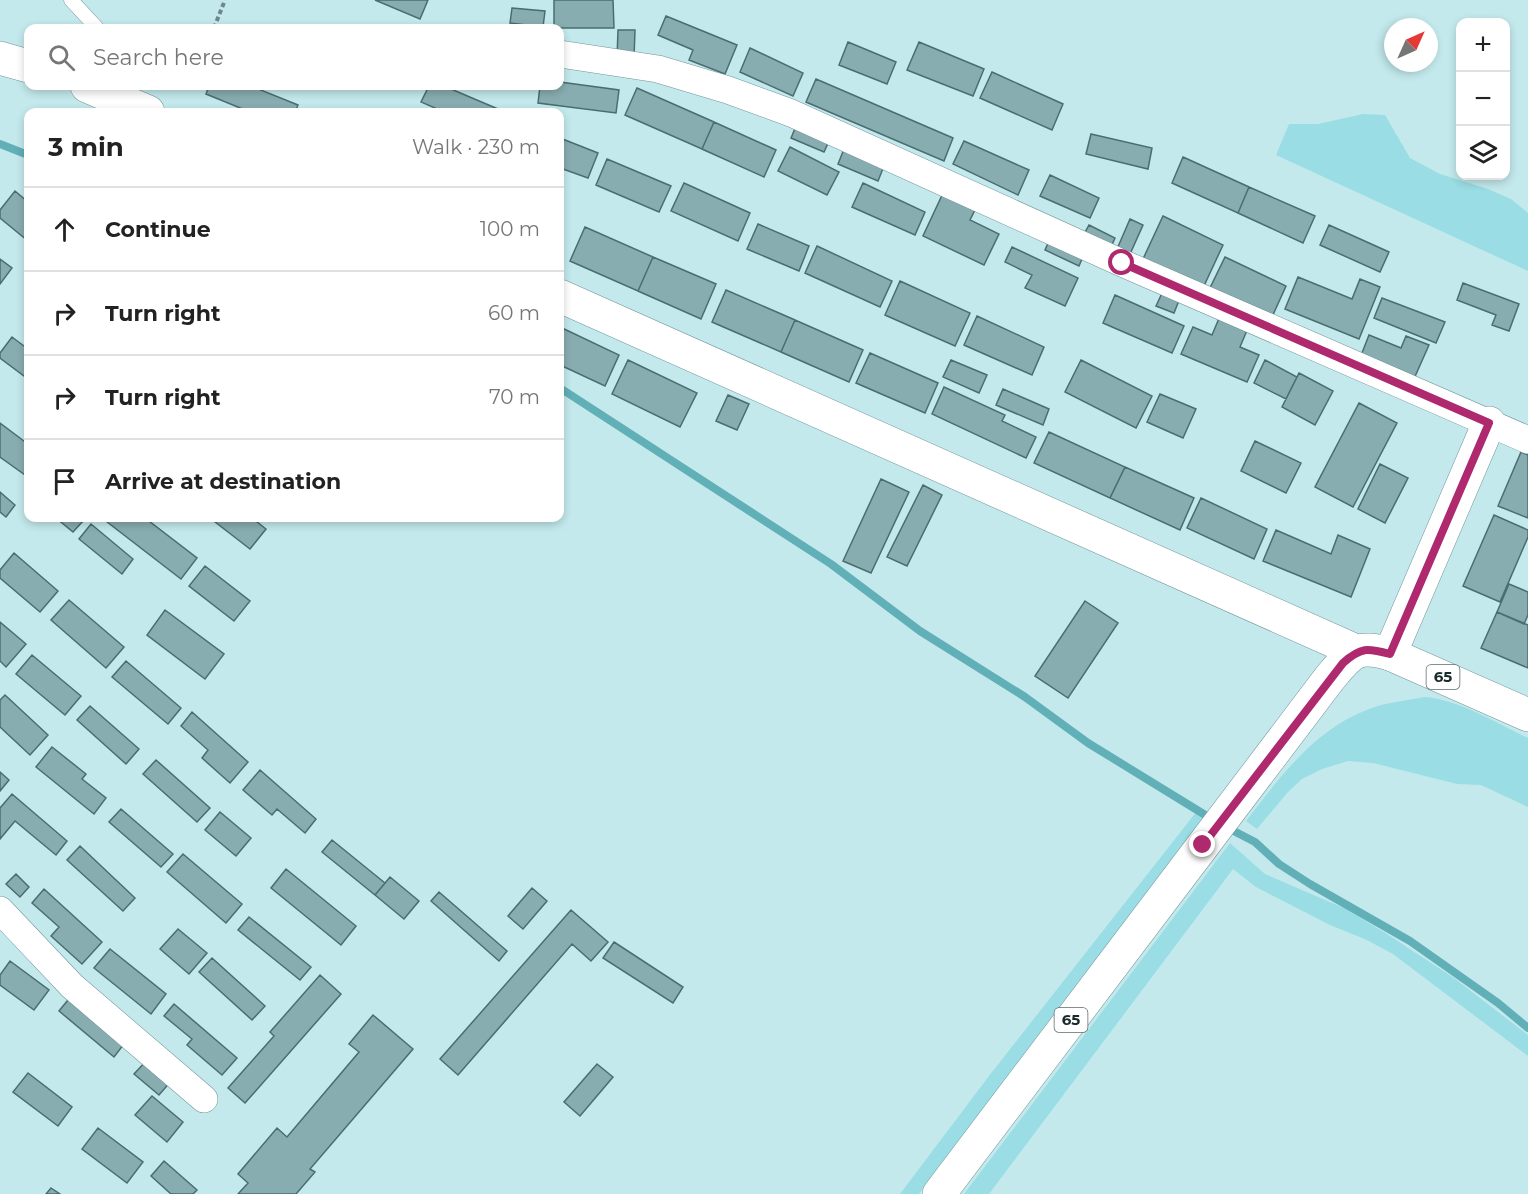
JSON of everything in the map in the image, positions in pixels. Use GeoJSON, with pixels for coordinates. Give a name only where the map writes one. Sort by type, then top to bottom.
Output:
{"type":"FeatureCollection","features":[{"type":"Feature","properties":{"kind":"street"},"geometry":{"type":"LineString","coordinates":[[564,55],[658,69],[728,90],[791,113],[1122,263],[1528,440]]}},
{"type":"Feature","properties":{"kind":"street"},"geometry":{"type":"LineString","coordinates":[[0,58],[24,65]]}},
{"type":"Feature","properties":{"kind":"street"},"geometry":{"type":"LineString","coordinates":[[96,90],[139,108]]}},
{"type":"Feature","properties":{"kind":"street"},"geometry":{"type":"LineString","coordinates":[[564,298],[1356,651]]}},
{"type":"Feature","properties":{"kind":"street"},"geometry":{"type":"LineString","coordinates":[[1390,654],[1489,423]]}},
{"type":"Feature","properties":{"kind":"street","name":"65"},"geometry":{"type":"LineString","coordinates":[[939,1194],[1329,679],[1356,651],[1372,649],[1390,654],[1528,715]]}},
{"type":"Feature","properties":{"kind":"street"},"geometry":{"type":"LineString","coordinates":[[0,910],[72,986],[204,1099]]}},
{"type":"Feature","properties":{"kind":"lane"},"geometry":{"type":"LineString","coordinates":[[71,0],[93,24]]}},
{"type":"Feature","properties":{"kind":"path"},"geometry":{"type":"LineString","coordinates":[[216,24],[225,0]]}},
{"type":"Feature","properties":{"kind":"shaded area"},"geometry":{"type":"Polygon","coordinates":[[[1363,114],[1385,115],[1410,158],[1440,174],[1511,199],[1528,213],[1528,271],[1276,155],[1289,124],[1318,124],[1363,114]]]}},
{"type":"Feature","properties":{"kind":"shaded area"},"geometry":{"type":"Polygon","coordinates":[[[1424,697],[1463,707],[1528,738],[1528,807],[1481,785],[1457,784],[1373,763],[1348,761],[1322,769],[1302,779],[1257,829],[1246,821],[1300,756],[1332,729],[1376,707],[1424,697]]]}},
{"type":"Feature","properties":{"kind":"shaded area"},"geometry":{"type":"Polygon","coordinates":[[[1197,811],[1205,817],[919,1194],[900,1194],[989,1076],[1197,811]]]}},
{"type":"Feature","properties":{"kind":"shaded area"},"geometry":{"type":"Polygon","coordinates":[[[1230,843],[1265,874],[1346,909],[1454,978],[1528,1035],[1528,1056],[1393,954],[1256,887],[1233,869],[989,1194],[964,1194],[1230,843]]]}},
{"type":"Feature","properties":{"kind":"building"},"geometry":{"type":"Polygon","coordinates":[[[375,0],[428,0],[420,19],[375,0]]]}},
{"type":"Feature","properties":{"kind":"building"},"geometry":{"type":"Polygon","coordinates":[[[554,0],[613,0],[614,28],[564,28],[564,24],[554,24],[554,0]]]}},
{"type":"Feature","properties":{"kind":"building"},"geometry":{"type":"Polygon","coordinates":[[[512,8],[545,11],[543,24],[510,23],[512,8]]]}},
{"type":"Feature","properties":{"kind":"building"},"geometry":{"type":"Polygon","coordinates":[[[666,16],[737,45],[725,74],[689,60],[693,50],[658,35],[666,16]]]}},
{"type":"Feature","properties":{"kind":"building"},"geometry":{"type":"Polygon","coordinates":[[[618,30],[635,30],[634,58],[617,58],[618,30]]]}},
{"type":"Feature","properties":{"kind":"building"},"geometry":{"type":"Polygon","coordinates":[[[848,42],[896,62],[887,84],[839,65],[848,42]]]}},
{"type":"Feature","properties":{"kind":"building"},"geometry":{"type":"Polygon","coordinates":[[[919,42],[984,69],[973,96],[907,70],[919,42]]]}},
{"type":"Feature","properties":{"kind":"building"},"geometry":{"type":"Polygon","coordinates":[[[750,48],[803,73],[793,96],[740,72],[750,48]]]}},
{"type":"Feature","properties":{"kind":"building"},"geometry":{"type":"Polygon","coordinates":[[[992,72],[1063,104],[1052,130],[980,98],[992,72]]]}},
{"type":"Feature","properties":{"kind":"building"},"geometry":{"type":"Polygon","coordinates":[[[816,79],[953,138],[944,161],[806,102],[816,79]]]}},
{"type":"Feature","properties":{"kind":"building"},"geometry":{"type":"Polygon","coordinates":[[[564,83],[619,90],[616,113],[538,103],[540,90],[564,90],[564,83]]]}},
{"type":"Feature","properties":{"kind":"building"},"geometry":{"type":"Polygon","coordinates":[[[637,88],[714,122],[702,149],[625,115],[637,88]]]}},
{"type":"Feature","properties":{"kind":"building"},"geometry":{"type":"Polygon","coordinates":[[[208,90],[261,90],[298,105],[297,108],[240,108],[206,94],[208,90]]]}},
{"type":"Feature","properties":{"kind":"building"},"geometry":{"type":"Polygon","coordinates":[[[427,90],[453,90],[496,108],[435,108],[421,102],[427,90]]]}},
{"type":"Feature","properties":{"kind":"building"},"geometry":{"type":"Polygon","coordinates":[[[714,122],[776,150],[764,177],[702,149],[714,122]]]}},
{"type":"Feature","properties":{"kind":"building"},"geometry":{"type":"Polygon","coordinates":[[[796,126],[829,141],[824,152],[791,138],[796,126]]]}},
{"type":"Feature","properties":{"kind":"building"},"geometry":{"type":"Polygon","coordinates":[[[1091,134],[1152,148],[1148,169],[1086,154],[1091,134]]]}},
{"type":"Feature","properties":{"kind":"building"},"geometry":{"type":"Polygon","coordinates":[[[564,140],[598,153],[588,178],[564,169],[564,140]]]}},
{"type":"Feature","properties":{"kind":"building"},"geometry":{"type":"Polygon","coordinates":[[[964,141],[1029,170],[1018,195],[953,164],[964,141]]]}},
{"type":"Feature","properties":{"kind":"building"},"geometry":{"type":"Polygon","coordinates":[[[790,147],[839,172],[827,195],[778,171],[790,147]]]}},
{"type":"Feature","properties":{"kind":"building"},"geometry":{"type":"Polygon","coordinates":[[[844,149],[884,166],[878,181],[838,164],[844,149]]]}},
{"type":"Feature","properties":{"kind":"building"},"geometry":{"type":"Polygon","coordinates":[[[1183,157],[1249,187],[1238,213],[1172,183],[1183,157]]]}},
{"type":"Feature","properties":{"kind":"building"},"geometry":{"type":"Polygon","coordinates":[[[607,159],[671,186],[659,212],[596,185],[607,159]]]}},
{"type":"Feature","properties":{"kind":"building"},"geometry":{"type":"Polygon","coordinates":[[[1050,175],[1099,198],[1090,218],[1040,196],[1050,175]]]}},
{"type":"Feature","properties":{"kind":"building"},"geometry":{"type":"Polygon","coordinates":[[[684,183],[750,213],[738,241],[671,211],[684,183]]]}},
{"type":"Feature","properties":{"kind":"building"},"geometry":{"type":"Polygon","coordinates":[[[863,183],[925,212],[915,235],[852,207],[863,183]]]}},
{"type":"Feature","properties":{"kind":"building"},"geometry":{"type":"Polygon","coordinates":[[[1249,187],[1315,216],[1303,243],[1238,213],[1249,187]]]}},
{"type":"Feature","properties":{"kind":"building"},"geometry":{"type":"Polygon","coordinates":[[[15,191],[24,199],[24,238],[0,218],[0,210],[15,191]]]}},
{"type":"Feature","properties":{"kind":"building"},"geometry":{"type":"Polygon","coordinates":[[[944,191],[977,206],[970,220],[999,234],[984,265],[923,236],[944,191]]]}},
{"type":"Feature","properties":{"kind":"building"},"geometry":{"type":"Polygon","coordinates":[[[1163,216],[1223,245],[1203,288],[1143,259],[1163,216]]]}},
{"type":"Feature","properties":{"kind":"building"},"geometry":{"type":"Polygon","coordinates":[[[1130,219],[1143,225],[1130,254],[1117,249],[1130,219]]]}},
{"type":"Feature","properties":{"kind":"building"},"geometry":{"type":"Polygon","coordinates":[[[758,224],[809,246],[799,271],[747,249],[758,224]]]}},
{"type":"Feature","properties":{"kind":"building"},"geometry":{"type":"Polygon","coordinates":[[[1089,225],[1115,238],[1110,249],[1083,236],[1089,225]]]}},
{"type":"Feature","properties":{"kind":"building"},"geometry":{"type":"Polygon","coordinates":[[[1329,225],[1389,252],[1380,272],[1320,245],[1329,225]]]}},
{"type":"Feature","properties":{"kind":"building"},"geometry":{"type":"Polygon","coordinates":[[[585,227],[653,257],[638,291],[570,261],[585,227]]]}},
{"type":"Feature","properties":{"kind":"building"},"geometry":{"type":"Polygon","coordinates":[[[1050,239],[1084,254],[1079,266],[1045,250],[1050,239]]]}},
{"type":"Feature","properties":{"kind":"building"},"geometry":{"type":"Polygon","coordinates":[[[817,246],[892,281],[880,307],[805,273],[817,246]]]}},
{"type":"Feature","properties":{"kind":"building"},"geometry":{"type":"Polygon","coordinates":[[[1012,247],[1078,278],[1065,306],[1025,288],[1032,275],[1005,262],[1012,247]]]}},
{"type":"Feature","properties":{"kind":"building"},"geometry":{"type":"Polygon","coordinates":[[[653,257],[716,284],[701,319],[638,291],[653,257]]]}},
{"type":"Feature","properties":{"kind":"building"},"geometry":{"type":"Polygon","coordinates":[[[1225,257],[1286,286],[1272,317],[1210,288],[1225,257]]]}},
{"type":"Feature","properties":{"kind":"building"},"geometry":{"type":"Polygon","coordinates":[[[0,259],[12,268],[0,284],[0,259]]]}},
{"type":"Feature","properties":{"kind":"building"},"geometry":{"type":"Polygon","coordinates":[[[1298,277],[1352,299],[1360,279],[1380,287],[1359,339],[1285,309],[1298,277]]]}},
{"type":"Feature","properties":{"kind":"building"},"geometry":{"type":"Polygon","coordinates":[[[900,281],[970,313],[955,346],[885,315],[900,281]]]}},
{"type":"Feature","properties":{"kind":"building"},"geometry":{"type":"Polygon","coordinates":[[[1463,283],[1519,304],[1509,331],[1492,325],[1496,315],[1457,300],[1463,283]]]}},
{"type":"Feature","properties":{"kind":"building"},"geometry":{"type":"Polygon","coordinates":[[[726,290],[795,320],[781,352],[712,322],[726,290]]]}},
{"type":"Feature","properties":{"kind":"building"},"geometry":{"type":"Polygon","coordinates":[[[1163,291],[1180,298],[1174,313],[1156,306],[1163,291]]]}},
{"type":"Feature","properties":{"kind":"building"},"geometry":{"type":"Polygon","coordinates":[[[1115,295],[1184,326],[1172,353],[1103,323],[1115,295]]]}},
{"type":"Feature","properties":{"kind":"building"},"geometry":{"type":"Polygon","coordinates":[[[1382,298],[1445,322],[1436,343],[1374,318],[1382,298]]]}},
{"type":"Feature","properties":{"kind":"building"},"geometry":{"type":"Polygon","coordinates":[[[977,316],[1044,347],[1032,375],[964,345],[977,316]]]}},
{"type":"Feature","properties":{"kind":"building"},"geometry":{"type":"Polygon","coordinates":[[[1220,316],[1248,328],[1240,347],[1259,355],[1247,382],[1181,354],[1193,327],[1212,335],[1220,316]]]}},
{"type":"Feature","properties":{"kind":"building"},"geometry":{"type":"Polygon","coordinates":[[[795,320],[863,350],[849,382],[781,352],[795,320]]]}},
{"type":"Feature","properties":{"kind":"building"},"geometry":{"type":"Polygon","coordinates":[[[564,329],[619,355],[605,386],[564,367],[564,329]]]}},
{"type":"Feature","properties":{"kind":"building"},"geometry":{"type":"Polygon","coordinates":[[[1369,335],[1401,348],[1406,336],[1429,345],[1413,381],[1360,358],[1369,335]]]}},
{"type":"Feature","properties":{"kind":"building"},"geometry":{"type":"Polygon","coordinates":[[[12,337],[24,346],[24,376],[0,358],[0,353],[12,337]]]}},
{"type":"Feature","properties":{"kind":"building"},"geometry":{"type":"Polygon","coordinates":[[[870,353],[938,383],[925,413],[856,383],[870,353]]]}},
{"type":"Feature","properties":{"kind":"building"},"geometry":{"type":"Polygon","coordinates":[[[628,360],[697,393],[680,427],[612,394],[628,360]]]}},
{"type":"Feature","properties":{"kind":"building"},"geometry":{"type":"Polygon","coordinates":[[[951,360],[987,375],[979,393],[943,377],[951,360]]]}},
{"type":"Feature","properties":{"kind":"building"},"geometry":{"type":"Polygon","coordinates":[[[1081,360],[1152,396],[1136,428],[1065,392],[1081,360]]]}},
{"type":"Feature","properties":{"kind":"building"},"geometry":{"type":"Polygon","coordinates":[[[1265,360],[1297,377],[1286,399],[1254,383],[1265,360]]]}},
{"type":"Feature","properties":{"kind":"building"},"geometry":{"type":"Polygon","coordinates":[[[1299,373],[1333,391],[1315,425],[1282,407],[1299,373]]]}},
{"type":"Feature","properties":{"kind":"building"},"geometry":{"type":"Polygon","coordinates":[[[944,387],[1005,415],[1002,421],[1036,437],[1026,458],[932,414],[944,387]]]}},
{"type":"Feature","properties":{"kind":"building"},"geometry":{"type":"Polygon","coordinates":[[[1003,389],[1049,409],[1043,425],[996,405],[1003,389]]]}},
{"type":"Feature","properties":{"kind":"building"},"geometry":{"type":"Polygon","coordinates":[[[1160,394],[1196,409],[1183,438],[1147,422],[1160,394]]]}},
{"type":"Feature","properties":{"kind":"building"},"geometry":{"type":"Polygon","coordinates":[[[728,395],[749,404],[737,430],[716,421],[728,395]]]}},
{"type":"Feature","properties":{"kind":"building"},"geometry":{"type":"Polygon","coordinates":[[[1359,403],[1397,423],[1353,507],[1315,487],[1359,403]]]}},
{"type":"Feature","properties":{"kind":"building"},"geometry":{"type":"Polygon","coordinates":[[[0,423],[24,441],[24,474],[0,457],[0,423]]]}},
{"type":"Feature","properties":{"kind":"building"},"geometry":{"type":"Polygon","coordinates":[[[1049,432],[1125,467],[1110,498],[1034,463],[1049,432]]]}},
{"type":"Feature","properties":{"kind":"building"},"geometry":{"type":"Polygon","coordinates":[[[1255,441],[1301,463],[1286,493],[1241,471],[1255,441]]]}},
{"type":"Feature","properties":{"kind":"building"},"geometry":{"type":"Polygon","coordinates":[[[1521,452],[1528,455],[1528,518],[1498,506],[1521,452]]]}},
{"type":"Feature","properties":{"kind":"building"},"geometry":{"type":"Polygon","coordinates":[[[1380,464],[1408,478],[1385,523],[1358,509],[1380,464]]]}},
{"type":"Feature","properties":{"kind":"building"},"geometry":{"type":"Polygon","coordinates":[[[1125,467],[1194,498],[1180,530],[1110,498],[1125,467]]]}},
{"type":"Feature","properties":{"kind":"building"},"geometry":{"type":"Polygon","coordinates":[[[881,479],[909,492],[871,573],[843,561],[881,479]]]}},
{"type":"Feature","properties":{"kind":"building"},"geometry":{"type":"Polygon","coordinates":[[[923,485],[942,495],[907,566],[887,557],[923,485]]]}},
{"type":"Feature","properties":{"kind":"building"},"geometry":{"type":"Polygon","coordinates":[[[0,492],[15,505],[6,517],[0,512],[0,492]]]}},
{"type":"Feature","properties":{"kind":"building"},"geometry":{"type":"Polygon","coordinates":[[[1201,498],[1267,529],[1254,559],[1187,528],[1201,498]]]}},
{"type":"Feature","properties":{"kind":"building"},"geometry":{"type":"Polygon","coordinates":[[[1494,515],[1528,530],[1528,537],[1500,602],[1463,586],[1494,515]]]}},
{"type":"Feature","properties":{"kind":"building"},"geometry":{"type":"Polygon","coordinates":[[[61,522],[82,522],[73,532],[61,522]]]}},
{"type":"Feature","properties":{"kind":"building"},"geometry":{"type":"Polygon","coordinates":[[[107,522],[150,522],[197,558],[181,579],[107,522]]]}},
{"type":"Feature","properties":{"kind":"building"},"geometry":{"type":"Polygon","coordinates":[[[215,522],[257,522],[266,529],[250,549],[215,522]]]}},
{"type":"Feature","properties":{"kind":"building"},"geometry":{"type":"Polygon","coordinates":[[[91,524],[133,559],[122,574],[79,539],[91,524]]]}},
{"type":"Feature","properties":{"kind":"building"},"geometry":{"type":"Polygon","coordinates":[[[1276,530],[1331,554],[1338,535],[1370,549],[1351,597],[1263,561],[1276,530]]]}},
{"type":"Feature","properties":{"kind":"building"},"geometry":{"type":"Polygon","coordinates":[[[14,553],[58,591],[40,612],[0,578],[0,570],[14,553]]]}},
{"type":"Feature","properties":{"kind":"building"},"geometry":{"type":"Polygon","coordinates":[[[205,566],[250,601],[234,621],[189,586],[205,566]]]}},
{"type":"Feature","properties":{"kind":"building"},"geometry":{"type":"Polygon","coordinates":[[[1509,584],[1528,592],[1528,615],[1524,624],[1497,612],[1509,584]]]}},
{"type":"Feature","properties":{"kind":"building"},"geometry":{"type":"Polygon","coordinates":[[[69,600],[124,647],[106,668],[51,620],[69,600]]]}},
{"type":"Feature","properties":{"kind":"building"},"geometry":{"type":"Polygon","coordinates":[[[1085,601],[1118,623],[1068,698],[1035,676],[1085,601]]]}},
{"type":"Feature","properties":{"kind":"building"},"geometry":{"type":"Polygon","coordinates":[[[165,610],[224,654],[205,679],[147,635],[165,610]]]}},
{"type":"Feature","properties":{"kind":"building"},"geometry":{"type":"Polygon","coordinates":[[[1497,612],[1528,625],[1528,668],[1481,648],[1497,612]]]}},
{"type":"Feature","properties":{"kind":"building"},"geometry":{"type":"Polygon","coordinates":[[[0,622],[26,644],[6,667],[0,661],[0,622]]]}},
{"type":"Feature","properties":{"kind":"building"},"geometry":{"type":"Polygon","coordinates":[[[32,655],[81,696],[65,715],[16,674],[32,655]]]}},
{"type":"Feature","properties":{"kind":"building"},"geometry":{"type":"Polygon","coordinates":[[[126,661],[181,708],[168,724],[112,677],[126,661]]]}},
{"type":"Feature","properties":{"kind":"building"},"geometry":{"type":"Polygon","coordinates":[[[5,695],[48,735],[30,755],[0,727],[0,700],[5,695]]]}},
{"type":"Feature","properties":{"kind":"building"},"geometry":{"type":"Polygon","coordinates":[[[90,706],[139,749],[126,764],[77,720],[90,706]]]}},
{"type":"Feature","properties":{"kind":"building"},"geometry":{"type":"Polygon","coordinates":[[[192,712],[248,762],[230,783],[202,758],[208,750],[181,726],[192,712]]]}},
{"type":"Feature","properties":{"kind":"building"},"geometry":{"type":"Polygon","coordinates":[[[52,747],[86,774],[82,779],[106,798],[94,814],[36,767],[52,747]]]}},
{"type":"Feature","properties":{"kind":"building"},"geometry":{"type":"Polygon","coordinates":[[[156,760],[210,808],[197,822],[143,774],[156,760]]]}},
{"type":"Feature","properties":{"kind":"building"},"geometry":{"type":"Polygon","coordinates":[[[260,770],[316,819],[305,833],[277,809],[272,815],[243,790],[260,770]]]}},
{"type":"Feature","properties":{"kind":"building"},"geometry":{"type":"Polygon","coordinates":[[[0,772],[9,780],[0,791],[0,772]]]}},
{"type":"Feature","properties":{"kind":"building"},"geometry":{"type":"Polygon","coordinates":[[[12,794],[67,841],[56,855],[15,821],[0,839],[0,808],[12,794]]]}},
{"type":"Feature","properties":{"kind":"building"},"geometry":{"type":"Polygon","coordinates":[[[121,809],[173,854],[161,867],[109,822],[121,809]]]}},
{"type":"Feature","properties":{"kind":"building"},"geometry":{"type":"Polygon","coordinates":[[[220,812],[251,838],[236,856],[205,830],[220,812]]]}},
{"type":"Feature","properties":{"kind":"building"},"geometry":{"type":"Polygon","coordinates":[[[332,840],[385,883],[375,895],[322,852],[332,840]]]}},
{"type":"Feature","properties":{"kind":"building"},"geometry":{"type":"Polygon","coordinates":[[[80,846],[135,898],[123,911],[67,860],[80,846]]]}},
{"type":"Feature","properties":{"kind":"building"},"geometry":{"type":"Polygon","coordinates":[[[183,854],[242,904],[226,923],[167,872],[183,854]]]}},
{"type":"Feature","properties":{"kind":"building"},"geometry":{"type":"Polygon","coordinates":[[[286,869],[356,926],[341,945],[271,888],[286,869]]]}},
{"type":"Feature","properties":{"kind":"building"},"geometry":{"type":"Polygon","coordinates":[[[16,874],[29,887],[20,897],[6,884],[16,874]]]}},
{"type":"Feature","properties":{"kind":"building"},"geometry":{"type":"Polygon","coordinates":[[[390,877],[419,901],[404,919],[375,895],[390,877]]]}},
{"type":"Feature","properties":{"kind":"building"},"geometry":{"type":"Polygon","coordinates":[[[532,888],[547,901],[523,929],[508,916],[532,888]]]}},
{"type":"Feature","properties":{"kind":"building"},"geometry":{"type":"Polygon","coordinates":[[[44,889],[102,942],[82,964],[51,936],[59,927],[32,903],[44,889]]]}},
{"type":"Feature","properties":{"kind":"building"},"geometry":{"type":"Polygon","coordinates":[[[439,892],[507,951],[499,961],[431,901],[439,892]]]}},
{"type":"Feature","properties":{"kind":"building"},"geometry":{"type":"Polygon","coordinates":[[[571,910],[608,942],[591,961],[572,944],[458,1075],[440,1059],[571,910]]]}},
{"type":"Feature","properties":{"kind":"building"},"geometry":{"type":"Polygon","coordinates":[[[249,917],[311,967],[300,980],[238,930],[249,917]]]}},
{"type":"Feature","properties":{"kind":"building"},"geometry":{"type":"Polygon","coordinates":[[[178,929],[207,953],[189,974],[160,949],[178,929]]]}},
{"type":"Feature","properties":{"kind":"building"},"geometry":{"type":"Polygon","coordinates":[[[614,942],[683,987],[673,1003],[603,958],[614,942]]]}},
{"type":"Feature","properties":{"kind":"building"},"geometry":{"type":"Polygon","coordinates":[[[110,949],[166,994],[151,1014],[94,968],[110,949]]]}},
{"type":"Feature","properties":{"kind":"building"},"geometry":{"type":"Polygon","coordinates":[[[212,958],[265,1006],[252,1020],[199,972],[212,958]]]}},
{"type":"Feature","properties":{"kind":"building"},"geometry":{"type":"Polygon","coordinates":[[[10,961],[49,990],[34,1010],[0,985],[0,975],[10,961]]]}},
{"type":"Feature","properties":{"kind":"building"},"geometry":{"type":"Polygon","coordinates":[[[320,975],[341,994],[245,1103],[228,1088],[274,1036],[270,1032],[320,975]]]}},
{"type":"Feature","properties":{"kind":"building"},"geometry":{"type":"Polygon","coordinates":[[[72,995],[127,1040],[114,1057],[59,1011],[72,995]]]}},
{"type":"Feature","properties":{"kind":"building"},"geometry":{"type":"Polygon","coordinates":[[[174,1004],[237,1058],[222,1075],[187,1045],[192,1039],[164,1016],[174,1004]]]}},
{"type":"Feature","properties":{"kind":"building"},"geometry":{"type":"Polygon","coordinates":[[[373,1015],[413,1049],[310,1169],[315,1172],[296,1194],[238,1194],[248,1183],[238,1174],[277,1128],[287,1137],[359,1052],[349,1044],[373,1015]]]}},
{"type":"Feature","properties":{"kind":"building"},"geometry":{"type":"Polygon","coordinates":[[[148,1059],[172,1080],[159,1095],[134,1074],[148,1059]]]}},
{"type":"Feature","properties":{"kind":"building"},"geometry":{"type":"Polygon","coordinates":[[[597,1064],[613,1077],[580,1116],[564,1102],[597,1064]]]}},
{"type":"Feature","properties":{"kind":"building"},"geometry":{"type":"Polygon","coordinates":[[[28,1073],[72,1107],[58,1126],[13,1092],[28,1073]]]}},
{"type":"Feature","properties":{"kind":"building"},"geometry":{"type":"Polygon","coordinates":[[[152,1096],[183,1122],[167,1142],[135,1115],[152,1096]]]}},
{"type":"Feature","properties":{"kind":"building"},"geometry":{"type":"Polygon","coordinates":[[[98,1128],[143,1162],[127,1183],[82,1149],[98,1128]]]}},
{"type":"Feature","properties":{"kind":"building"},"geometry":{"type":"Polygon","coordinates":[[[164,1161],[197,1190],[193,1194],[171,1194],[151,1176],[164,1161]]]}},
{"type":"Feature","properties":{"kind":"building"},"geometry":{"type":"Polygon","coordinates":[[[51,1188],[60,1194],[46,1194],[51,1188]]]}},
{"type":"Feature","properties":{"kind":"waterway"},"geometry":{"type":"LineString","coordinates":[[0,144],[24,153]]}},
{"type":"Feature","properties":{"kind":"waterway"},"geometry":{"type":"LineString","coordinates":[[564,391],[831,564],[920,631],[1025,697],[1088,743],[1215,821]]}},
{"type":"Feature","properties":{"kind":"waterway"},"geometry":{"type":"LineString","coordinates":[[1226,827],[1255,842],[1279,864],[1310,884],[1410,941],[1498,1003],[1528,1028]]}},
{"type":"Feature","properties":{"kind":"route"},"geometry":{"type":"LineString","coordinates":[[1122,263],[1489,423],[1390,654],[1372,649],[1356,651],[1343,663],[1203,845]]}}]}
